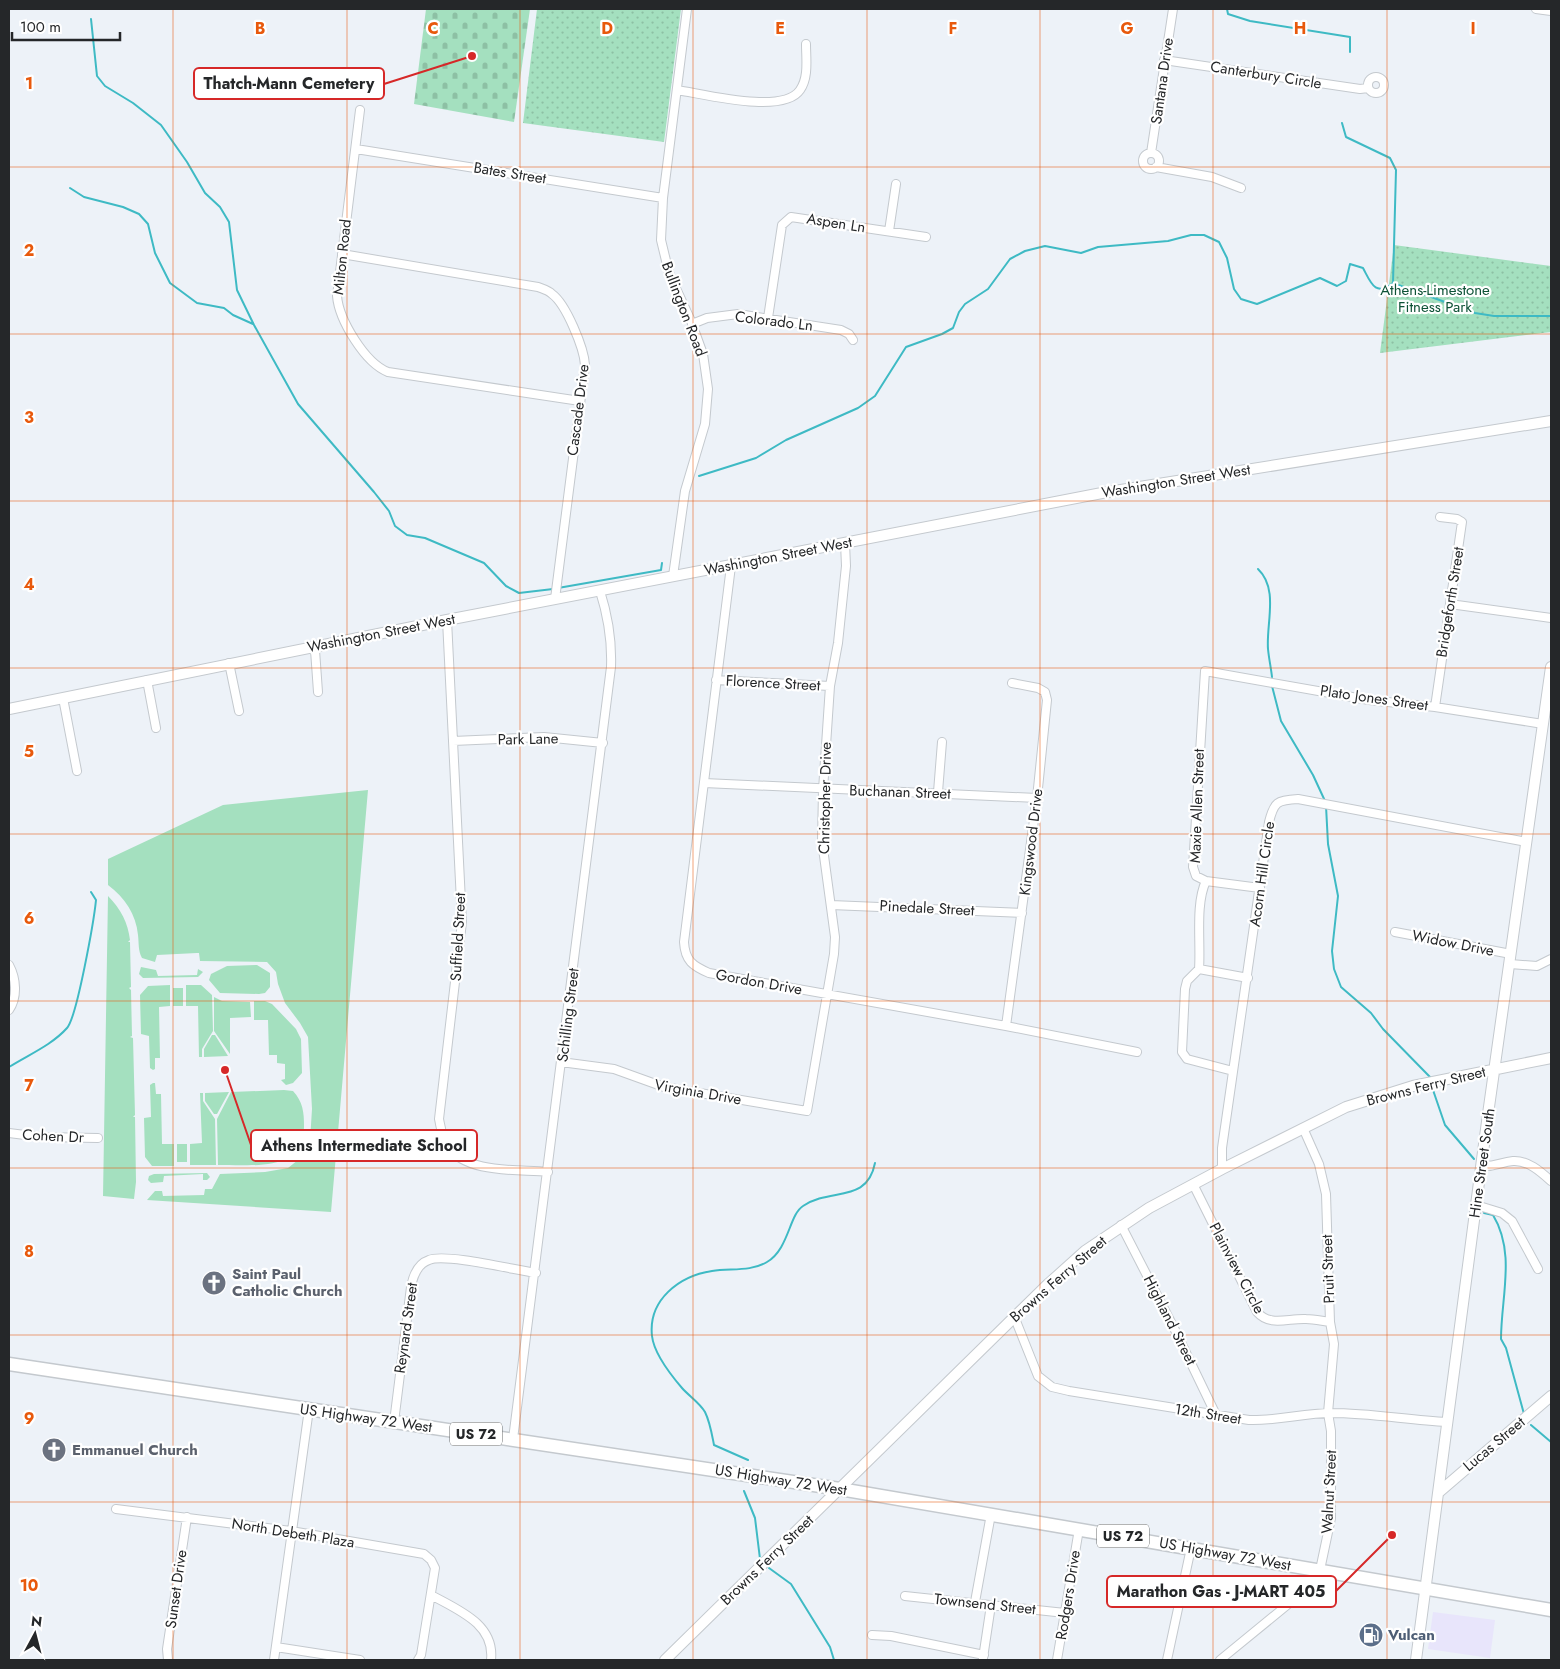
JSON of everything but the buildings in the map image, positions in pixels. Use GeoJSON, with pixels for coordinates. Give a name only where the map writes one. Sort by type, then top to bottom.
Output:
{"type":"FeatureCollection","features":[{"type":"Feature","properties":{"kind":"highway","name":"US Highway 72 West"},"geometry":{"type":"LineString","coordinates":[[9,1364],[840,1489],[1551,1610]]}},
{"type":"Feature","properties":{"kind":"street","name":"Bullington Road"},"geometry":{"type":"LineString","coordinates":[[673,576],[686,491],[705,424],[707,406],[706,372],[692,324],[664,257],[661,223],[687,9]]}},
{"type":"Feature","properties":{"kind":"street","name":"Santana Drive"},"geometry":{"type":"LineString","coordinates":[[1151,154],[1173,9]]}},
{"type":"Feature","properties":{"kind":"street"},"geometry":{"type":"LineString","coordinates":[[1536,9],[1551,11]]}},
{"type":"Feature","properties":{"kind":"street"},"geometry":{"type":"LineString","coordinates":[[677,90],[759,102],[785,101],[800,92],[804,84],[806,44]]}},
{"type":"Feature","properties":{"kind":"street","name":"Canterbury Circle"},"geometry":{"type":"LineString","coordinates":[[1164,60],[1360,89],[1368,88]]}},
{"type":"Feature","properties":{"kind":"street","name":"Milton Road"},"geometry":{"type":"LineString","coordinates":[[360,110],[337,296],[340,313],[367,357],[380,369],[580,401]]}},
{"type":"Feature","properties":{"kind":"street","name":"Bates Street"},"geometry":{"type":"LineString","coordinates":[[356,149],[663,198]]}},
{"type":"Feature","properties":{"kind":"street","name":"Santana Drive"},"geometry":{"type":"LineString","coordinates":[[1151,154],[1158,158],[1156,167],[1148,169],[1143,164],[1144,156],[1151,154]]}},
{"type":"Feature","properties":{"kind":"street"},"geometry":{"type":"LineString","coordinates":[[1156,167],[1212,177],[1241,188]]}},
{"type":"Feature","properties":{"kind":"street"},"geometry":{"type":"LineString","coordinates":[[889,232],[896,184]]}},
{"type":"Feature","properties":{"kind":"street","name":"Aspen Ln"},"geometry":{"type":"LineString","coordinates":[[768,318],[782,225],[786,216],[926,237]]}},
{"type":"Feature","properties":{"kind":"street","name":"Cascade Drive"},"geometry":{"type":"LineString","coordinates":[[342,254],[546,290],[559,301],[582,348],[584,365],[555,599]]}},
{"type":"Feature","properties":{"kind":"street","name":"Colorado Ln"},"geometry":{"type":"LineString","coordinates":[[692,324],[707,318],[738,314],[841,330],[849,334],[853,340]]}},
{"type":"Feature","properties":{"kind":"street","name":"Washington Street West"},"geometry":{"type":"LineString","coordinates":[[9,709],[229,663],[1102,493],[1551,421]]}},
{"type":"Feature","properties":{"kind":"street","name":"Bridgeforth Street"},"geometry":{"type":"LineString","coordinates":[[1436,706],[1462,522],[1457,519],[1440,517]]}},
{"type":"Feature","properties":{"kind":"street","name":"Christopher Drive"},"geometry":{"type":"LineString","coordinates":[[807,1111],[834,946],[831,905],[823,859],[823,790],[830,686],[838,643],[846,566],[845,543]]}},
{"type":"Feature","properties":{"kind":"street","name":"Gordon Drive"},"geometry":{"type":"LineString","coordinates":[[731,566],[684,942],[688,960],[693,966],[709,973],[1006,1026],[1137,1052]]}},
{"type":"Feature","properties":{"kind":"street","name":"Schilling Street"},"geometry":{"type":"LineString","coordinates":[[513,1439],[536,1273],[603,743],[612,650],[605,608],[600,591]]}},
{"type":"Feature","properties":{"kind":"street"},"geometry":{"type":"LineString","coordinates":[[1450,604],[1551,618]]}},
{"type":"Feature","properties":{"kind":"street","name":"Suffield Street"},"geometry":{"type":"LineString","coordinates":[[447,620],[462,922],[439,1119],[442,1136],[452,1151],[467,1161],[493,1167],[548,1172]]}},
{"type":"Feature","properties":{"kind":"street"},"geometry":{"type":"LineString","coordinates":[[308,648],[315,650],[318,692]]}},
{"type":"Feature","properties":{"kind":"street"},"geometry":{"type":"LineString","coordinates":[[229,663],[239,711]]}},
{"type":"Feature","properties":{"kind":"street","name":"Hine Street South"},"geometry":{"type":"LineString","coordinates":[[1416,1660],[1476,1205],[1526,842],[1546,717],[1551,667]]}},
{"type":"Feature","properties":{"kind":"street","name":"Plato Jones Street"},"geometry":{"type":"LineString","coordinates":[[1205,671],[1369,700],[1546,717]]}},
{"type":"Feature","properties":{"kind":"street","name":"Maxie Allen Street"},"geometry":{"type":"LineString","coordinates":[[1199,969],[1201,899],[1206,881],[1196,876],[1193,858],[1205,671]]}},
{"type":"Feature","properties":{"kind":"street"},"geometry":{"type":"LineString","coordinates":[[147,680],[156,728]]}},
{"type":"Feature","properties":{"kind":"street","name":"Florence Street"},"geometry":{"type":"LineString","coordinates":[[716,680],[830,686]]}},
{"type":"Feature","properties":{"kind":"street","name":"Kingswood Drive"},"geometry":{"type":"LineString","coordinates":[[1006,1026],[1037,798],[1047,700],[1045,692],[1038,688],[1012,683]]}},
{"type":"Feature","properties":{"kind":"street"},"geometry":{"type":"LineString","coordinates":[[63,698],[77,772]]}},
{"type":"Feature","properties":{"kind":"street","name":"Park Lane"},"geometry":{"type":"LineString","coordinates":[[453,741],[544,737],[603,743]]}},
{"type":"Feature","properties":{"kind":"street"},"geometry":{"type":"LineString","coordinates":[[938,792],[942,742]]}},
{"type":"Feature","properties":{"kind":"street","name":"Buchanan Street"},"geometry":{"type":"LineString","coordinates":[[704,783],[823,790],[938,792],[1037,798]]}},
{"type":"Feature","properties":{"kind":"street","name":"Acorn Hill Circle"},"geometry":{"type":"LineString","coordinates":[[1222,1169],[1233,1072],[1269,822],[1273,806],[1280,801],[1298,799],[1526,842]]}},
{"type":"Feature","properties":{"kind":"street"},"geometry":{"type":"LineString","coordinates":[[1206,881],[1260,888]]}},
{"type":"Feature","properties":{"kind":"street","name":"Pinedale Street"},"geometry":{"type":"LineString","coordinates":[[831,905],[1022,913]]}},
{"type":"Feature","properties":{"kind":"street","name":"Widow Drive"},"geometry":{"type":"LineString","coordinates":[[1395,932],[1537,966],[1551,959]]}},
{"type":"Feature","properties":{"kind":"street"},"geometry":{"type":"LineString","coordinates":[[9,965],[15,988],[15,998],[9,1010]]}},
{"type":"Feature","properties":{"kind":"street"},"geometry":{"type":"LineString","coordinates":[[1233,1072],[1187,1059],[1182,1052],[1185,989],[1187,981],[1199,969],[1248,978]]}},
{"type":"Feature","properties":{"kind":"street","name":"Browns Ferry Street"},"geometry":{"type":"LineString","coordinates":[[665,1660],[1014,1316],[1085,1251],[1121,1225],[1193,1184],[1346,1107],[1379,1095],[1551,1058]]}},
{"type":"Feature","properties":{"kind":"street","name":"Virginia Drive"},"geometry":{"type":"LineString","coordinates":[[562,1062],[614,1069],[664,1087],[807,1111]]}},
{"type":"Feature","properties":{"kind":"street","name":"Pruit Street"},"geometry":{"type":"LineString","coordinates":[[1303,1128],[1319,1164],[1326,1194],[1330,1322],[1334,1344],[1328,1413]]}},
{"type":"Feature","properties":{"kind":"street","name":"Cohen Dr"},"geometry":{"type":"LineString","coordinates":[[9,1133],[40,1137],[98,1138]]}},
{"type":"Feature","properties":{"kind":"street"},"geometry":{"type":"LineString","coordinates":[[1482,1166],[1496,1167],[1512,1161],[1521,1161],[1536,1168],[1551,1181]]}},
{"type":"Feature","properties":{"kind":"street","name":"Plainview Circle"},"geometry":{"type":"LineString","coordinates":[[1193,1184],[1257,1312],[1262,1318],[1271,1321],[1306,1318],[1330,1322]]}},
{"type":"Feature","properties":{"kind":"street"},"geometry":{"type":"LineString","coordinates":[[1476,1205],[1502,1213],[1512,1221],[1538,1269]]}},
{"type":"Feature","properties":{"kind":"street","name":"Highland Street"},"geometry":{"type":"LineString","coordinates":[[1121,1225],[1216,1415]]}},
{"type":"Feature","properties":{"kind":"street","name":"Reynard Street"},"geometry":{"type":"LineString","coordinates":[[394,1422],[412,1278],[423,1262],[431,1259],[448,1259],[536,1273]]}},
{"type":"Feature","properties":{"kind":"street","name":"12th Street"},"geometry":{"type":"LineString","coordinates":[[1014,1316],[1038,1376],[1052,1387],[1216,1415],[1268,1421],[1328,1413],[1447,1422]]}},
{"type":"Feature","properties":{"kind":"street","name":"Lucas Street"},"geometry":{"type":"LineString","coordinates":[[1438,1494],[1551,1396]]}},
{"type":"Feature","properties":{"kind":"street"},"geometry":{"type":"LineString","coordinates":[[274,1660],[309,1409]]}},
{"type":"Feature","properties":{"kind":"street","name":"Walnut Street"},"geometry":{"type":"LineString","coordinates":[[1320,1570],[1331,1518],[1331,1431],[1328,1413]]}},
{"type":"Feature","properties":{"kind":"street","name":"North Debeth Plaza"},"geometry":{"type":"LineString","coordinates":[[116,1509],[291,1531],[424,1554],[435,1568],[421,1655],[418,1660]]}},
{"type":"Feature","properties":{"kind":"street"},"geometry":{"type":"LineString","coordinates":[[975,1602],[991,1514]]}},
{"type":"Feature","properties":{"kind":"street","name":"Sunset Drive"},"geometry":{"type":"LineString","coordinates":[[168,1660],[177,1571],[186,1518]]}},
{"type":"Feature","properties":{"kind":"street","name":"Rodgers Drive"},"geometry":{"type":"LineString","coordinates":[[1057,1660],[1079,1529]]}},
{"type":"Feature","properties":{"kind":"street"},"geometry":{"type":"LineString","coordinates":[[1168,1660],[1191,1548]]}},
{"type":"Feature","properties":{"kind":"street"},"geometry":{"type":"LineString","coordinates":[[1220,1660],[1296,1597],[1320,1570]]}},
{"type":"Feature","properties":{"kind":"street"},"geometry":{"type":"LineString","coordinates":[[431,1595],[478,1623],[488,1637],[491,1660]]}},
{"type":"Feature","properties":{"kind":"street","name":"Townsend Street"},"geometry":{"type":"LineString","coordinates":[[905,1596],[1065,1613]]}},
{"type":"Feature","properties":{"kind":"street"},"geometry":{"type":"LineString","coordinates":[[872,1635],[891,1636],[984,1658],[991,1605]]}},
{"type":"Feature","properties":{"kind":"street"},"geometry":{"type":"LineString","coordinates":[[276,1647],[360,1660]]}},
{"type":"Feature","properties":{"kind":"shaded area"},"geometry":{"type":"Polygon","coordinates":[[[1433,1612],[1495,1620],[1490,1658],[1428,1649],[1433,1612]]]}},
{"type":"Feature","properties":{"kind":"green space"},"geometry":{"type":"Polygon","coordinates":[[[426,9],[530,9],[514,122],[414,104],[426,9]]]}},
{"type":"Feature","properties":{"kind":"green space"},"geometry":{"type":"Polygon","coordinates":[[[537,9],[681,9],[664,142],[523,123],[537,9]]]}},
{"type":"Feature","properties":{"kind":"green space","name":"Athens-Limestone Fitness Park"},"geometry":{"type":"Polygon","coordinates":[[[1394,245],[1551,266],[1551,332],[1380,353],[1394,245]]]}},
{"type":"Feature","properties":{"kind":"green space"},"geometry":{"type":"Polygon","coordinates":[[[368,790],[331,1212],[147,1200],[155,1191],[162,1191],[163,1196],[204,1195],[205,1189],[212,1189],[220,1174],[265,1172],[288,1168],[303,1156],[310,1141],[312,1109],[308,1037],[285,1003],[276,972],[267,962],[200,961],[199,953],[157,955],[155,962],[142,958],[139,950],[137,927],[132,913],[120,895],[108,885],[108,859],[223,805],[368,790]]]}},
{"type":"Feature","properties":{"kind":"green space"},"geometry":{"type":"Polygon","coordinates":[[[108,896],[123,916],[130,940],[128,942],[130,942],[131,987],[129,988],[131,990],[132,1036],[130,1037],[133,1038],[135,1115],[133,1117],[135,1117],[136,1182],[134,1199],[103,1196],[108,896]]]}},
{"type":"Feature","properties":{"kind":"green space"},"geometry":{"type":"Polygon","coordinates":[[[257,965],[270,973],[270,987],[265,993],[259,994],[220,993],[209,980],[211,974],[227,966],[257,965]]]}},
{"type":"Feature","properties":{"kind":"green space"},"geometry":{"type":"Polygon","coordinates":[[[141,967],[156,970],[158,976],[197,975],[198,969],[203,972],[198,977],[143,978],[139,974],[141,967]]]}},
{"type":"Feature","properties":{"kind":"green space"},"geometry":{"type":"Polygon","coordinates":[[[170,985],[170,1006],[159,1007],[160,1058],[155,1058],[155,1069],[153,1070],[150,1068],[149,1036],[141,1034],[140,995],[148,986],[170,985]]]}},
{"type":"Feature","properties":{"kind":"green space"},"geometry":{"type":"Polygon","coordinates":[[[186,985],[201,985],[212,995],[213,1031],[202,1049],[202,1057],[199,1057],[198,1006],[186,1006],[186,985]]]}},
{"type":"Feature","properties":{"kind":"green space"},"geometry":{"type":"Polygon","coordinates":[[[173,988],[183,988],[183,1006],[173,1006],[173,988]]]}},
{"type":"Feature","properties":{"kind":"green space"},"geometry":{"type":"Polygon","coordinates":[[[214,997],[222,1001],[250,1002],[251,1017],[230,1018],[230,1054],[214,1031],[214,997]]]}},
{"type":"Feature","properties":{"kind":"green space"},"geometry":{"type":"Polygon","coordinates":[[[254,1001],[265,1001],[272,1004],[296,1029],[301,1039],[302,1073],[293,1083],[286,1085],[281,1080],[285,1079],[285,1064],[277,1063],[277,1055],[269,1055],[268,1020],[254,1020],[254,1001]]]}},
{"type":"Feature","properties":{"kind":"green space"},"geometry":{"type":"Polygon","coordinates":[[[212,1035],[215,1035],[228,1056],[204,1057],[204,1049],[212,1035]]]}},
{"type":"Feature","properties":{"kind":"green space"},"geometry":{"type":"Polygon","coordinates":[[[155,1083],[156,1094],[161,1094],[162,1144],[174,1144],[174,1166],[152,1166],[145,1157],[144,1118],[151,1117],[150,1085],[155,1083]]]}},
{"type":"Feature","properties":{"kind":"green space"},"geometry":{"type":"Polygon","coordinates":[[[293,1091],[301,1103],[303,1112],[304,1127],[301,1142],[295,1153],[273,1163],[218,1165],[217,1119],[231,1092],[293,1091]]]}},
{"type":"Feature","properties":{"kind":"green space"},"geometry":{"type":"Polygon","coordinates":[[[229,1092],[217,1114],[214,1114],[205,1101],[205,1093],[229,1092]]]}},
{"type":"Feature","properties":{"kind":"green space"},"geometry":{"type":"Polygon","coordinates":[[[200,1093],[203,1093],[203,1101],[215,1119],[216,1165],[190,1165],[190,1144],[202,1143],[200,1093]]]}},
{"type":"Feature","properties":{"kind":"green space"},"geometry":{"type":"Polygon","coordinates":[[[177,1144],[187,1144],[187,1162],[177,1162],[177,1144]]]}},
{"type":"Feature","properties":{"kind":"green space"},"geometry":{"type":"Polygon","coordinates":[[[207,1173],[210,1177],[207,1180],[203,1180],[203,1174],[164,1176],[163,1182],[151,1183],[148,1180],[149,1176],[154,1174],[207,1173]]]}},
{"type":"Feature","properties":{"kind":"waterway"},"geometry":{"type":"LineString","coordinates":[[1227,9],[1228,14],[1250,21],[1350,37],[1350,52]]}},
{"type":"Feature","properties":{"kind":"waterway"},"geometry":{"type":"LineString","coordinates":[[91,19],[97,76],[105,86],[133,103],[161,125],[187,162],[205,193],[220,207],[229,222],[237,290],[254,325],[298,404],[374,492],[389,511],[395,526],[407,535],[425,538],[484,563],[506,586],[519,593],[553,589]]}},
{"type":"Feature","properties":{"kind":"waterway"},"geometry":{"type":"LineString","coordinates":[[699,476],[756,458],[786,440],[858,408],[875,396],[906,347],[953,328],[959,312],[965,304],[988,289],[1010,259],[1025,251],[1045,246],[1081,253],[1098,247],[1168,241],[1191,235],[1204,235],[1219,242],[1227,258],[1234,289],[1241,299],[1257,304],[1320,278],[1337,286],[1346,281],[1350,264],[1363,268],[1374,286],[1382,289],[1387,287],[1393,283],[1396,170],[1390,158],[1346,137],[1342,123]]}},
{"type":"Feature","properties":{"kind":"waterway"},"geometry":{"type":"LineString","coordinates":[[70,188],[84,197],[123,207],[139,214],[148,224],[155,253],[170,283],[197,303],[224,308],[233,315],[253,324]]}},
{"type":"Feature","properties":{"kind":"waterway"},"geometry":{"type":"LineString","coordinates":[[1393,283],[1475,313],[1494,316],[1551,316]]}},
{"type":"Feature","properties":{"kind":"waterway"},"geometry":{"type":"LineString","coordinates":[[558,588],[661,570],[662,563]]}},
{"type":"Feature","properties":{"kind":"waterway"},"geometry":{"type":"LineString","coordinates":[[1258,569],[1264,577],[1270,596],[1268,649],[1272,677]]}},
{"type":"Feature","properties":{"kind":"waterway"},"geometry":{"type":"LineString","coordinates":[[1272,686],[1281,721],[1313,775],[1325,801]]}},
{"type":"Feature","properties":{"kind":"waterway"},"geometry":{"type":"LineString","coordinates":[[1326,806],[1328,844],[1338,896],[1332,951],[1334,969],[1341,987],[1371,1013],[1383,1029],[1430,1077]]}},
{"type":"Feature","properties":{"kind":"waterway"},"geometry":{"type":"LineString","coordinates":[[9,1067],[54,1040],[67,1028],[71,1020],[95,911],[96,900],[91,892]]}},
{"type":"Feature","properties":{"kind":"waterway"},"geometry":{"type":"LineString","coordinates":[[1433,1090],[1445,1125],[1474,1159]]}},
{"type":"Feature","properties":{"kind":"waterway"},"geometry":{"type":"LineString","coordinates":[[748,1460],[714,1445],[710,1424],[705,1412],[663,1364],[653,1343],[652,1323],[655,1311],[668,1292],[688,1278],[712,1271],[754,1267],[767,1262],[780,1249],[798,1210],[814,1200],[856,1190],[871,1176],[875,1163]]}},
{"type":"Feature","properties":{"kind":"waterway"},"geometry":{"type":"LineString","coordinates":[[1484,1213],[1493,1215],[1504,1244],[1506,1276],[1501,1339],[1506,1348],[1524,1414]]}},
{"type":"Feature","properties":{"kind":"waterway"},"geometry":{"type":"LineString","coordinates":[[1531,1425],[1551,1442]]}},
{"type":"Feature","properties":{"kind":"waterway"},"geometry":{"type":"LineString","coordinates":[[744,1491],[755,1518],[760,1559]]}},
{"type":"Feature","properties":{"kind":"waterway"},"geometry":{"type":"LineString","coordinates":[[769,1568],[791,1584],[830,1647],[834,1660]]}},
{"type":"Feature","properties":{"kind":"place","name":"Thatch-Mann Cemetery"},"geometry":{"type":"Point","coordinates":[472,56]}},
{"type":"Feature","properties":{"kind":"place","name":"Athens Intermediate School"},"geometry":{"type":"Point","coordinates":[225,1070]}},
{"type":"Feature","properties":{"kind":"place","name":"Saint Paul Catholic Church"},"geometry":{"type":"Point","coordinates":[214,1283]}},
{"type":"Feature","properties":{"kind":"place","name":"Emmanuel Church"},"geometry":{"type":"Point","coordinates":[54,1450]}},
{"type":"Feature","properties":{"kind":"place","name":"Marathon Gas - J-MART 405"},"geometry":{"type":"Point","coordinates":[1392,1535]}},
{"type":"Feature","properties":{"kind":"place","name":"Vulcan"},"geometry":{"type":"Point","coordinates":[1371,1635]}}]}
